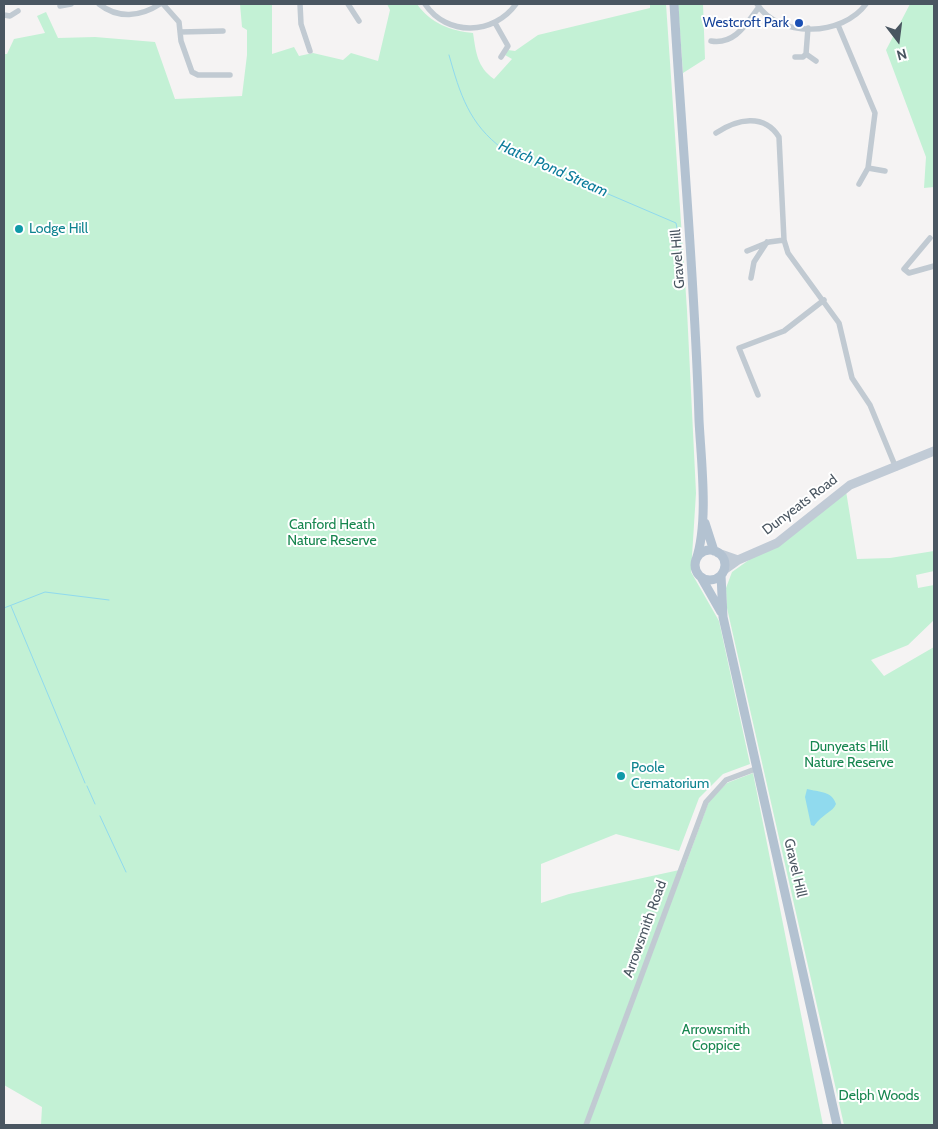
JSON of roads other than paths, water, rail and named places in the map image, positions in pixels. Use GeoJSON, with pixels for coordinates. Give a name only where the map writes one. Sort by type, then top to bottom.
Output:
{"type":"FeatureCollection","features":[{"type":"Feature","properties":{"kind":"main road","name":"Gravel Hill"},"geometry":{"type":"LineString","coordinates":[[674,4],[696,321],[702,513],[700,546],[696,560]]}},
{"type":"Feature","properties":{"kind":"main road","name":"Gravel Hill"},"geometry":{"type":"LineString","coordinates":[[702,513],[716,552]]}},
{"type":"Feature","properties":{"kind":"main road"},"geometry":{"type":"LineString","coordinates":[[706,551],[716,552],[724,561],[722,572],[714,580],[701,577],[696,569],[696,560],[706,551]]}},
{"type":"Feature","properties":{"kind":"main road","name":"Gravel Hill"},"geometry":{"type":"LineString","coordinates":[[722,572],[723,617],[837,1125]]}},
{"type":"Feature","properties":{"kind":"main road","name":"Gravel Hill"},"geometry":{"type":"LineString","coordinates":[[701,577],[723,617]]}},
{"type":"Feature","properties":{"kind":"street"},"geometry":{"type":"LineString","coordinates":[[99,4],[114,13],[132,15],[146,12],[161,4],[178,18],[180,32],[192,72],[198,75],[230,75]]}},
{"type":"Feature","properties":{"kind":"street"},"geometry":{"type":"LineString","coordinates":[[300,4],[300,24],[309,49],[300,50]]}},
{"type":"Feature","properties":{"kind":"street"},"geometry":{"type":"LineString","coordinates":[[348,4],[359,21]]}},
{"type":"Feature","properties":{"kind":"street"},"geometry":{"type":"LineString","coordinates":[[425,4],[435,16],[458,27],[475,29],[496,23],[509,13],[516,4]]}},
{"type":"Feature","properties":{"kind":"street"},"geometry":{"type":"LineString","coordinates":[[711,41],[721,42],[731,39],[758,5],[774,20],[790,27],[808,28],[838,25],[861,11],[866,4]]}},
{"type":"Feature","properties":{"kind":"street"},"geometry":{"type":"LineString","coordinates":[[66,5],[69,12]]}},
{"type":"Feature","properties":{"kind":"street"},"geometry":{"type":"LineString","coordinates":[[4,15],[10,16],[18,11]]}},
{"type":"Feature","properties":{"kind":"street"},"geometry":{"type":"LineString","coordinates":[[216,23],[216,31]]}},
{"type":"Feature","properties":{"kind":"street"},"geometry":{"type":"LineString","coordinates":[[496,23],[508,46],[501,57]]}},
{"type":"Feature","properties":{"kind":"street"},"geometry":{"type":"LineString","coordinates":[[838,25],[875,113],[868,168],[858,184]]}},
{"type":"Feature","properties":{"kind":"street"},"geometry":{"type":"LineString","coordinates":[[806,54],[808,28]]}},
{"type":"Feature","properties":{"kind":"street"},"geometry":{"type":"LineString","coordinates":[[180,32],[223,31]]}},
{"type":"Feature","properties":{"kind":"street"},"geometry":{"type":"LineString","coordinates":[[795,57],[803,57],[806,54]]}},
{"type":"Feature","properties":{"kind":"street"},"geometry":{"type":"LineString","coordinates":[[806,54],[816,61]]}},
{"type":"Feature","properties":{"kind":"street"},"geometry":{"type":"LineString","coordinates":[[221,76],[222,68]]}},
{"type":"Feature","properties":{"kind":"street"},"geometry":{"type":"LineString","coordinates":[[716,133],[740,120],[760,122],[775,131],[779,138],[784,240],[788,253],[824,300],[838,323],[852,378],[870,405],[896,468]]}},
{"type":"Feature","properties":{"kind":"street"},"geometry":{"type":"LineString","coordinates":[[868,168],[885,170]]}},
{"type":"Feature","properties":{"kind":"street"},"geometry":{"type":"LineString","coordinates":[[930,238],[904,269],[909,274],[934,266]]}},
{"type":"Feature","properties":{"kind":"street"},"geometry":{"type":"LineString","coordinates":[[747,250],[767,242],[784,240]]}},
{"type":"Feature","properties":{"kind":"street"},"geometry":{"type":"LineString","coordinates":[[751,278],[754,262],[767,242]]}},
{"type":"Feature","properties":{"kind":"street"},"geometry":{"type":"LineString","coordinates":[[758,395],[740,348],[784,331],[824,300]]}},
{"type":"Feature","properties":{"kind":"street","name":"Dunyeats Road"},"geometry":{"type":"LineString","coordinates":[[722,572],[738,560],[777,543],[850,485],[934,452]]}},
{"type":"Feature","properties":{"kind":"street"},"geometry":{"type":"LineString","coordinates":[[716,552],[738,560]]}},
{"type":"Feature","properties":{"kind":"street","name":"Arrowsmith Road"},"geometry":{"type":"LineString","coordinates":[[586,1125],[706,802],[726,780],[758,768]]}},
{"type":"Feature","properties":{"kind":"water"},"geometry":{"type":"Polygon","coordinates":[[[807,789],[828,794],[836,804],[814,826],[811,825],[805,797],[807,789]]]}},
{"type":"Feature","properties":{"kind":"waterway","name":"Hatch Pond Stream"},"geometry":{"type":"LineString","coordinates":[[449,55],[457,83],[467,107],[474,119],[491,139],[503,149],[676,223],[682,253]]}},
{"type":"Feature","properties":{"kind":"waterway"},"geometry":{"type":"LineString","coordinates":[[4,608],[45,592],[109,600]]}},
{"type":"Feature","properties":{"kind":"waterway"},"geometry":{"type":"LineString","coordinates":[[11,606],[85,783]]}},
{"type":"Feature","properties":{"kind":"waterway"},"geometry":{"type":"LineString","coordinates":[[87,786],[95,804]]}},
{"type":"Feature","properties":{"kind":"waterway"},"geometry":{"type":"LineString","coordinates":[[100,816],[126,872]]}},
{"type":"Feature","properties":{"kind":"place","name":"Westcroft Park"},"geometry":{"type":"Point","coordinates":[799,23]}},
{"type":"Feature","properties":{"kind":"place","name":"Lodge Hill"},"geometry":{"type":"Point","coordinates":[19,229]}},
{"type":"Feature","properties":{"kind":"place","name":"Poole Crematorium"},"geometry":{"type":"Point","coordinates":[621,776]}},
{"type":"Feature","properties":{"kind":"park label","name":"Canford Heath Nature Reserve"},"geometry":{"type":"Point","coordinates":[332,534]}},
{"type":"Feature","properties":{"kind":"park label","name":"Dunyeats Hill Nature Reserve"},"geometry":{"type":"Point","coordinates":[849,756]}},
{"type":"Feature","properties":{"kind":"park label","name":"Arrowsmith Coppice"},"geometry":{"type":"Point","coordinates":[716,1038]}},
{"type":"Feature","properties":{"kind":"park label","name":"Delph Woods"},"geometry":{"type":"Point","coordinates":[879,1096]}}]}
